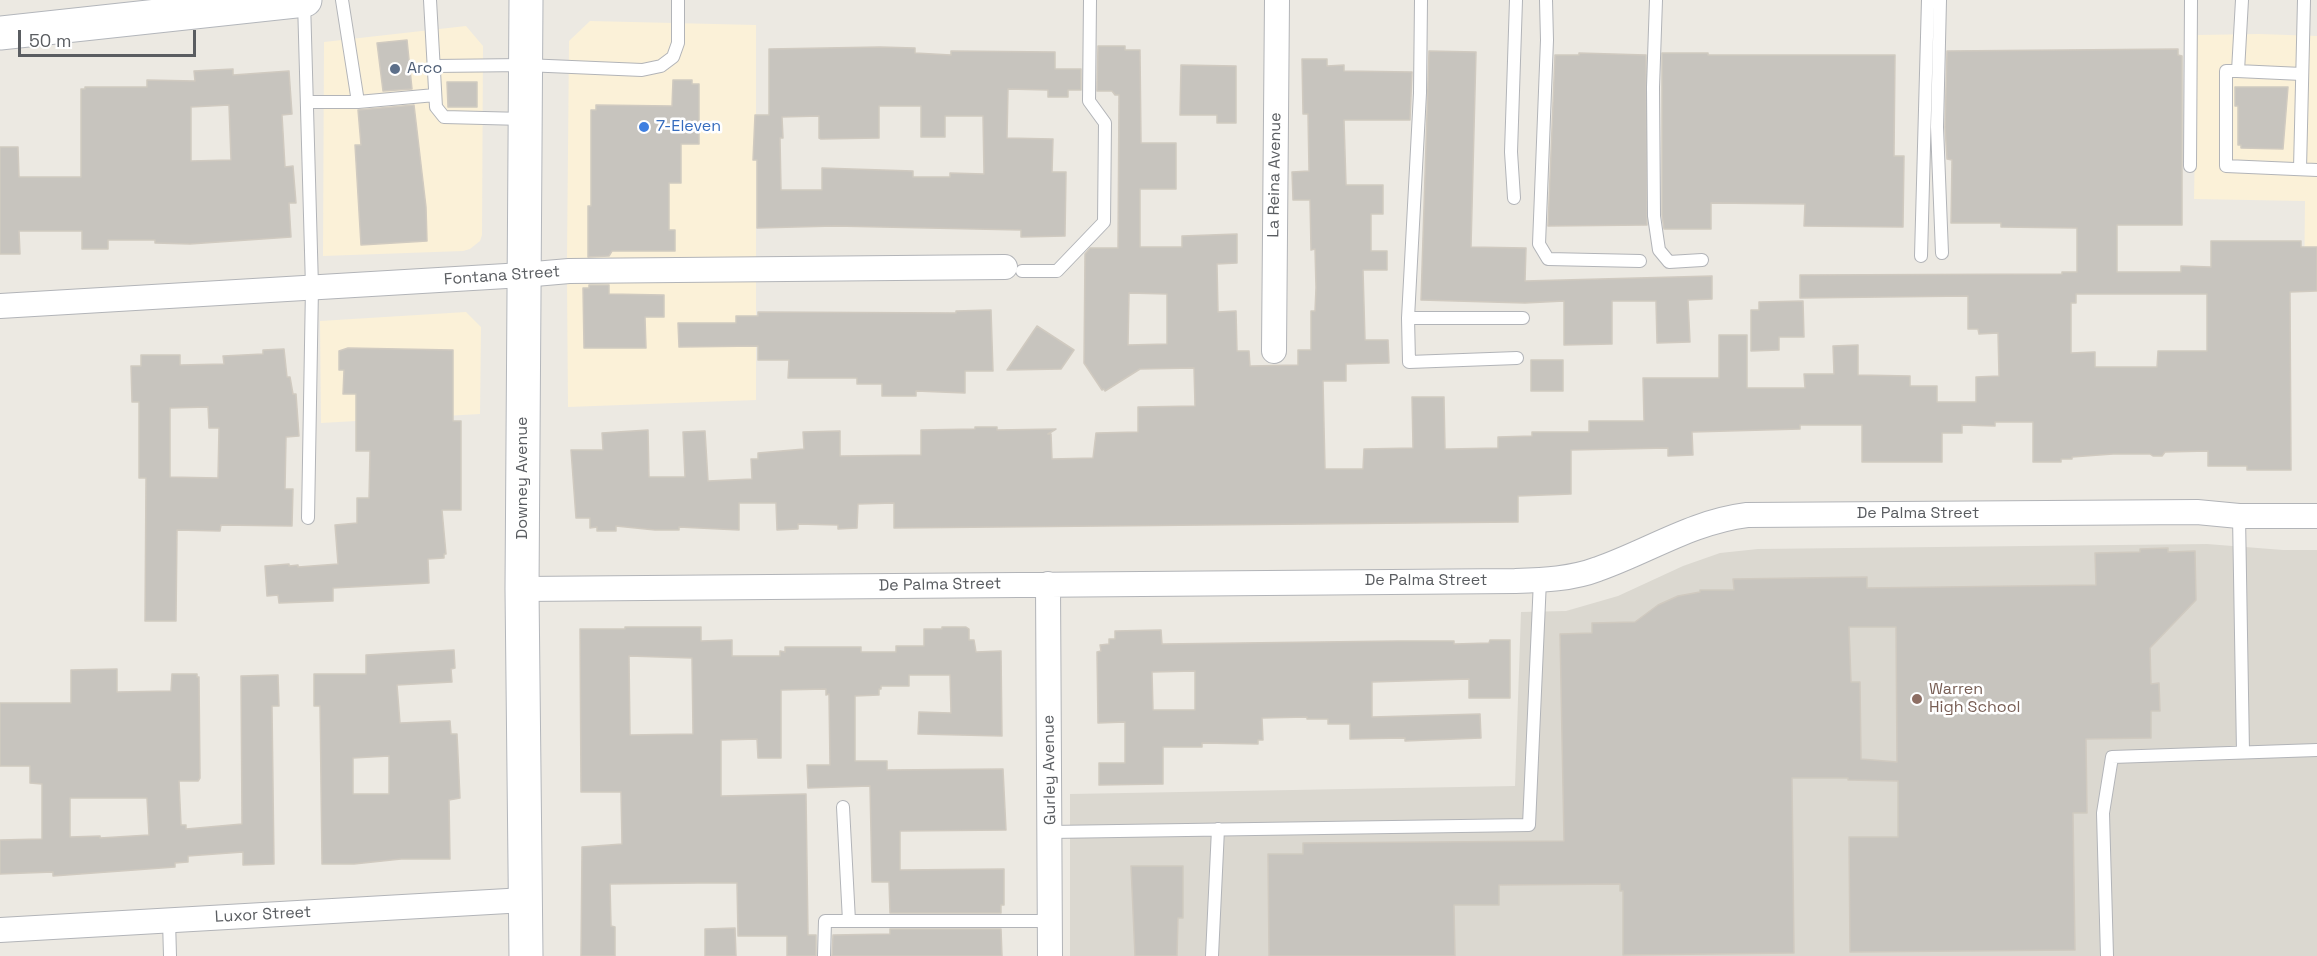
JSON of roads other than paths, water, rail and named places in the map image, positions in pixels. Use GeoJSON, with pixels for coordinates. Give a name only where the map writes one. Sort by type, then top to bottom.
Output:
{"type":"FeatureCollection","features":[{"type":"Feature","properties":{"kind":"main road"},"geometry":{"type":"LineString","coordinates":[[0,33],[155,8],[304,0]]}},
{"type":"Feature","properties":{"kind":"main road","name":"Downey Avenue"},"geometry":{"type":"LineString","coordinates":[[526,0],[522,589],[526,956]]}},
{"type":"Feature","properties":{"kind":"street","name":"La Reina Avenue"},"geometry":{"type":"LineString","coordinates":[[1274,351],[1277,0]]}},
{"type":"Feature","properties":{"kind":"street","name":"Fontana Street"},"geometry":{"type":"LineString","coordinates":[[0,306],[580,271],[1013,269]]}},
{"type":"Feature","properties":{"kind":"street","name":"De Palma Street"},"geometry":{"type":"LineString","coordinates":[[522,589],[1540,580],[1569,577],[1593,571],[1686,530],[1716,520],[1747,515],[2197,512],[2239,516],[2317,516]]}},
{"type":"Feature","properties":{"kind":"street","name":"Gurley Avenue"},"geometry":{"type":"LineString","coordinates":[[1048,584],[1050,956]]}},
{"type":"Feature","properties":{"kind":"street","name":"Luxor Street"},"geometry":{"type":"LineString","coordinates":[[0,930],[525,900]]}},
{"type":"Feature","properties":{"kind":"lane"},"geometry":{"type":"LineString","coordinates":[[304,0],[312,287],[308,518]]}},
{"type":"Feature","properties":{"kind":"lane"},"geometry":{"type":"LineString","coordinates":[[342,0],[358,102]]}},
{"type":"Feature","properties":{"kind":"lane"},"geometry":{"type":"LineString","coordinates":[[430,0],[436,107],[444,117],[525,119]]}},
{"type":"Feature","properties":{"kind":"lane"},"geometry":{"type":"LineString","coordinates":[[434,66],[525,65],[642,70],[661,66],[673,57],[678,43],[678,0]]}},
{"type":"Feature","properties":{"kind":"lane"},"geometry":{"type":"LineString","coordinates":[[1013,269],[1057,271],[1104,222],[1105,123],[1089,101],[1090,0]]}},
{"type":"Feature","properties":{"kind":"lane"},"geometry":{"type":"LineString","coordinates":[[1421,0],[1419,104],[1408,318],[1409,362],[1517,358]]}},
{"type":"Feature","properties":{"kind":"lane"},"geometry":{"type":"LineString","coordinates":[[1514,198],[1511,152],[1516,0]]}},
{"type":"Feature","properties":{"kind":"lane"},"geometry":{"type":"LineString","coordinates":[[1546,0],[1547,40],[1539,244],[1548,259],[1640,261]]}},
{"type":"Feature","properties":{"kind":"lane"},"geometry":{"type":"LineString","coordinates":[[1656,0],[1653,87],[1654,216],[1659,250],[1669,262],[1702,260]]}},
{"type":"Feature","properties":{"kind":"lane"},"geometry":{"type":"LineString","coordinates":[[1921,256],[1928,0]]}},
{"type":"Feature","properties":{"kind":"lane"},"geometry":{"type":"LineString","coordinates":[[1940,0],[1937,127],[1942,253]]}},
{"type":"Feature","properties":{"kind":"lane"},"geometry":{"type":"LineString","coordinates":[[2190,166],[2191,0]]}},
{"type":"Feature","properties":{"kind":"lane"},"geometry":{"type":"LineString","coordinates":[[2237,71],[2242,0]]}},
{"type":"Feature","properties":{"kind":"lane"},"geometry":{"type":"LineString","coordinates":[[2300,169],[2304,0]]}},
{"type":"Feature","properties":{"kind":"lane"},"geometry":{"type":"LineString","coordinates":[[2302,74],[2226,71],[2226,166],[2317,170]]}},
{"type":"Feature","properties":{"kind":"lane"},"geometry":{"type":"LineString","coordinates":[[307,102],[358,102],[435,95]]}},
{"type":"Feature","properties":{"kind":"lane"},"geometry":{"type":"LineString","coordinates":[[1408,318],[1523,318]]}},
{"type":"Feature","properties":{"kind":"lane"},"geometry":{"type":"LineString","coordinates":[[2239,516],[2243,752]]}},
{"type":"Feature","properties":{"kind":"lane"},"geometry":{"type":"LineString","coordinates":[[1050,832],[1529,825],[1540,580]]}},
{"type":"Feature","properties":{"kind":"lane"},"geometry":{"type":"LineString","coordinates":[[2107,956],[2103,813],[2112,756],[2317,750]]}},
{"type":"Feature","properties":{"kind":"lane"},"geometry":{"type":"LineString","coordinates":[[843,807],[849,921]]}},
{"type":"Feature","properties":{"kind":"lane"},"geometry":{"type":"LineString","coordinates":[[1212,956],[1218,829]]}},
{"type":"Feature","properties":{"kind":"lane"},"geometry":{"type":"LineString","coordinates":[[169,920],[170,956]]}},
{"type":"Feature","properties":{"kind":"lane"},"geometry":{"type":"LineString","coordinates":[[824,956],[825,921],[1050,921]]}},
{"type":"Feature","properties":{"kind":"place","name":"Arco"},"geometry":{"type":"Point","coordinates":[395,69]}},
{"type":"Feature","properties":{"kind":"place","name":"7-Eleven"},"geometry":{"type":"Point","coordinates":[644,127]}},
{"type":"Feature","properties":{"kind":"place","name":"Warren High School"},"geometry":{"type":"Point","coordinates":[1917,699]}}]}
